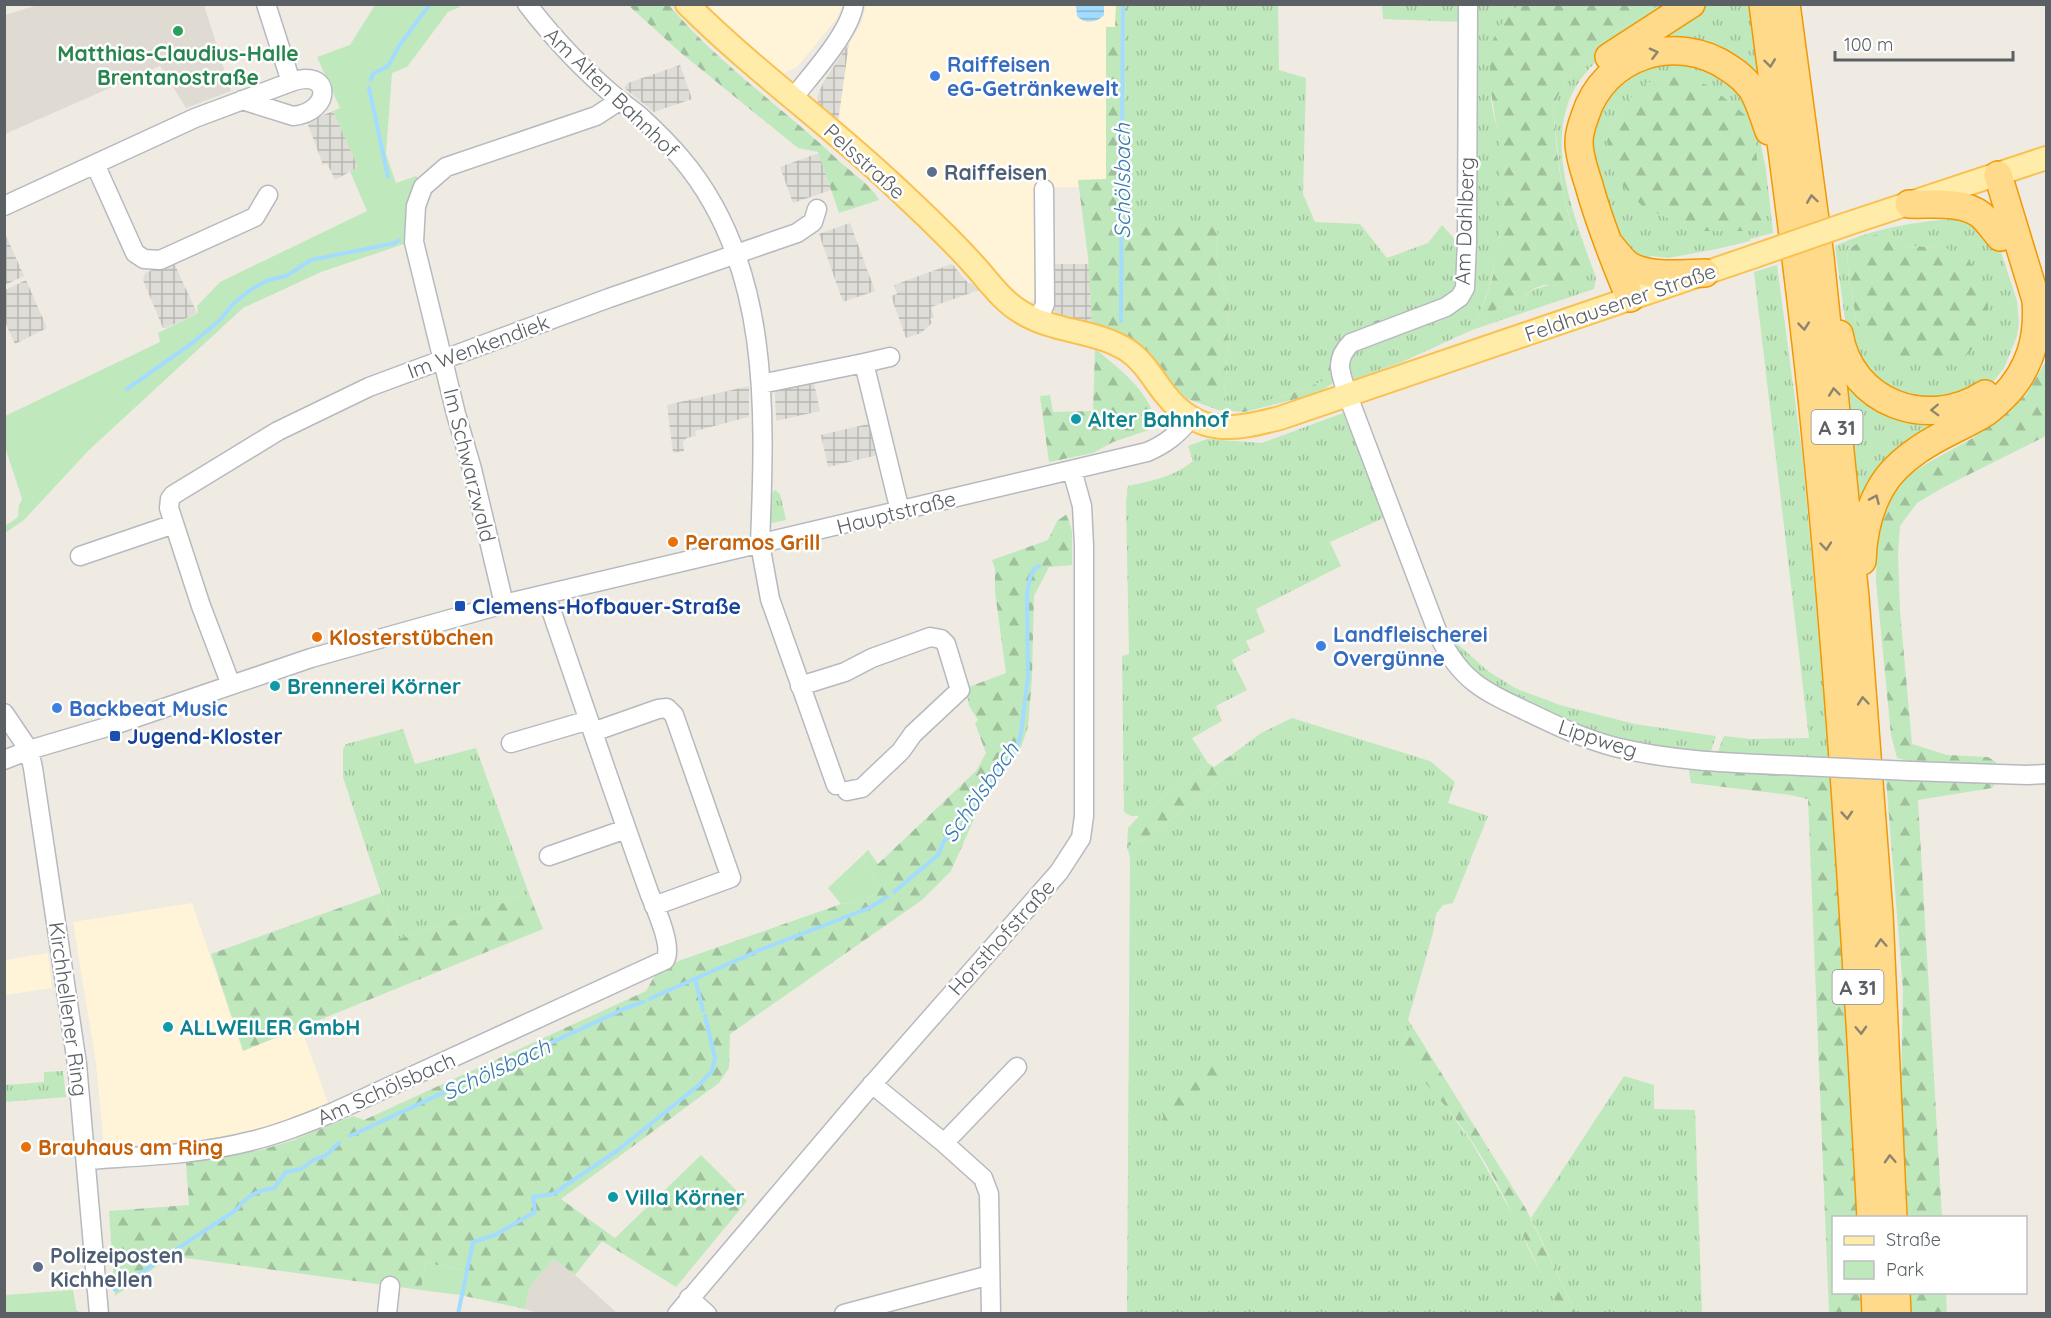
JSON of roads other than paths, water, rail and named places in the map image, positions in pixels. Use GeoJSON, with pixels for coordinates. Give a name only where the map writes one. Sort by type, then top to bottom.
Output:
{"type":"FeatureCollection","features":[{"type":"Feature","properties":{"kind":"highway"},"geometry":{"type":"LineString","coordinates":[[1621,301],[1568,160],[1569,120],[1586,81],[1603,62],[1691,4]]}},
{"type":"Feature","properties":{"kind":"highway","name":"A 31"},"geometry":{"type":"LineString","coordinates":[[1763,4],[1809,262],[1855,597],[1880,914],[1893,1216]]}},
{"type":"Feature","properties":{"kind":"highway","name":"A 31"},"geometry":{"type":"LineString","coordinates":[[1786,4],[1809,262],[1818,457],[1835,644],[1855,933],[1871,1216]]}},
{"type":"Feature","properties":{"kind":"highway"},"geometry":{"type":"LineString","coordinates":[[1621,301],[1609,245],[1598,218],[1579,142],[1590,100],[1605,79],[1623,65],[1659,51],[1681,50],[1704,55],[1735,72],[1751,89],[1770,134],[1781,214],[1809,262],[1833,293],[1841,346],[1850,367],[1860,380],[1893,404],[1916,411],[1946,410],[1966,404],[1993,387],[2007,370],[2022,340],[2021,303],[2015,275],[2001,237],[1989,178]]}},
{"type":"Feature","properties":{"kind":"highway"},"geometry":{"type":"LineString","coordinates":[[1855,597],[1861,577],[1863,541],[1868,516],[1882,484],[1905,459],[1931,441],[1988,411],[2021,376],[2033,350],[2038,318],[2036,300],[1989,178]]}},
{"type":"Feature","properties":{"kind":"highway"},"geometry":{"type":"LineString","coordinates":[[1909,204],[1947,204],[1972,210],[1980,214],[2001,237]]}},
{"type":"Feature","properties":{"kind":"highway"},"geometry":{"type":"LineString","coordinates":[[1609,245],[1630,266],[1653,273],[1705,273]]}},
{"type":"Feature","properties":{"kind":"highway"},"geometry":{"type":"LineString","coordinates":[[1875,1294],[1876,1314]]}},
{"type":"Feature","properties":{"kind":"highway"},"geometry":{"type":"LineString","coordinates":[[1896,1294],[1897,1314]]}},
{"type":"Feature","properties":{"kind":"main road","name":"Pelsstraße"},"geometry":{"type":"LineString","coordinates":[[687,4],[721,38],[891,183],[972,263],[999,294],[1020,312],[1050,326],[1099,336],[1128,351],[1147,368],[1179,410],[1191,418]]}},
{"type":"Feature","properties":{"kind":"main road","name":"Feldhausener Straße"},"geometry":{"type":"LineString","coordinates":[[1191,418],[1212,426],[1241,428],[1280,418],[2046,158]]}},
{"type":"Feature","properties":{"kind":"street"},"geometry":{"type":"LineString","coordinates":[[266,4],[291,82]]}},
{"type":"Feature","properties":{"kind":"street","name":"Am Alten Bahnhof"},"geometry":{"type":"LineString","coordinates":[[527,4],[584,68],[619,101],[642,117],[681,159],[705,192],[736,253],[756,333],[763,441],[760,544],[770,599],[800,686],[841,788],[862,788],[901,751],[913,734],[960,690],[946,644],[940,639],[930,637],[872,658],[845,672],[800,686]]}},
{"type":"Feature","properties":{"kind":"street"},"geometry":{"type":"LineString","coordinates":[[793,98],[841,34],[851,18],[854,4]]}},
{"type":"Feature","properties":{"kind":"street","name":"Am Dahlberg"},"geometry":{"type":"LineString","coordinates":[[1348,396],[1340,371],[1340,363],[1341,355],[1351,342],[1446,307],[1460,297],[1465,288],[1468,4]]}},
{"type":"Feature","properties":{"kind":"street"},"geometry":{"type":"LineString","coordinates":[[4,206],[195,118],[242,100],[291,82],[303,77],[317,81],[322,90],[321,102],[316,108],[301,115],[292,116],[242,100]]}},
{"type":"Feature","properties":{"kind":"street","name":"Im Schwarzwald"},"geometry":{"type":"LineString","coordinates":[[504,604],[414,242],[416,206],[423,187],[446,167],[596,116],[619,101]]}},
{"type":"Feature","properties":{"kind":"street"},"geometry":{"type":"LineString","coordinates":[[95,164],[135,253],[144,259],[160,260],[255,217],[268,195]]}},
{"type":"Feature","properties":{"kind":"street"},"geometry":{"type":"LineString","coordinates":[[1038,320],[1045,304],[1044,189]]}},
{"type":"Feature","properties":{"kind":"street","name":"Im Wenkendiek"},"geometry":{"type":"LineString","coordinates":[[231,685],[201,606],[169,508],[173,495],[278,430],[326,406],[443,359],[797,233],[813,222],[817,209]]}},
{"type":"Feature","properties":{"kind":"street"},"geometry":{"type":"LineString","coordinates":[[761,384],[890,357]]}},
{"type":"Feature","properties":{"kind":"street"},"geometry":{"type":"LineString","coordinates":[[864,363],[900,511]]}},
{"type":"Feature","properties":{"kind":"street","name":"Lippweg"},"geometry":{"type":"LineString","coordinates":[[1348,396],[1439,636],[1451,660],[1461,672],[1484,690],[1558,727],[1615,747],[1704,761],[2027,776],[2046,774]]}},
{"type":"Feature","properties":{"kind":"street","name":"Hauptstraße"},"geometry":{"type":"LineString","coordinates":[[4,760],[326,654],[504,604],[1119,460],[1159,447],[1178,435],[1191,418]]}},
{"type":"Feature","properties":{"kind":"street","name":"Horsthofstraße"},"geometry":{"type":"LineString","coordinates":[[676,1314],[872,1084],[1059,872],[1081,838],[1084,816],[1084,545],[1082,506],[1072,470]]}},
{"type":"Feature","properties":{"kind":"street"},"geometry":{"type":"LineString","coordinates":[[80,556],[174,524]]}},
{"type":"Feature","properties":{"kind":"street"},"geometry":{"type":"LineString","coordinates":[[511,743],[591,726],[658,709],[668,708],[674,715],[692,763],[731,878],[654,906],[626,829],[591,726],[546,595]]}},
{"type":"Feature","properties":{"kind":"street","name":"Kirchhellener Ring"},"geometry":{"type":"LineString","coordinates":[[4,713],[29,750],[53,897],[77,1064],[99,1314]]}},
{"type":"Feature","properties":{"kind":"street"},"geometry":{"type":"LineString","coordinates":[[549,856],[626,829]]}},
{"type":"Feature","properties":{"kind":"street","name":"Am Schölsbach"},"geometry":{"type":"LineString","coordinates":[[86,1160],[205,1150],[250,1142],[284,1132],[341,1109],[661,963],[667,956],[667,946],[654,906]]}},
{"type":"Feature","properties":{"kind":"street"},"geometry":{"type":"LineString","coordinates":[[944,1143],[1017,1067]]}},
{"type":"Feature","properties":{"kind":"street"},"geometry":{"type":"LineString","coordinates":[[872,1084],[983,1178],[989,1194],[991,1314]]}},
{"type":"Feature","properties":{"kind":"street"},"geometry":{"type":"LineString","coordinates":[[844,1314],[990,1275]]}},
{"type":"Feature","properties":{"kind":"street"},"geometry":{"type":"LineString","coordinates":[[387,1314],[390,1286]]}},
{"type":"Feature","properties":{"kind":"street"},"geometry":{"type":"LineString","coordinates":[[690,1298],[707,1314]]}},
{"type":"Feature","properties":{"kind":"water"},"geometry":{"type":"Polygon","coordinates":[[[1076,5],[1104,5],[1104,15],[1094,21],[1080,19],[1077,16],[1076,5]]]}},
{"type":"Feature","properties":{"kind":"waterway"},"geometry":{"type":"LineString","coordinates":[[371,80],[373,74],[388,66],[399,46],[430,4]]}},
{"type":"Feature","properties":{"kind":"waterway","name":"Schölsbach"},"geometry":{"type":"LineString","coordinates":[[1121,321],[1123,4]]}},
{"type":"Feature","properties":{"kind":"waterway"},"geometry":{"type":"LineString","coordinates":[[369,88],[388,177]]}},
{"type":"Feature","properties":{"kind":"waterway"},"geometry":{"type":"LineString","coordinates":[[127,389],[191,344],[219,321],[233,304],[250,290],[268,280],[286,276],[311,260],[395,243],[399,240]]}},
{"type":"Feature","properties":{"kind":"waterway","name":"Schölsbach"},"geometry":{"type":"LineString","coordinates":[[894,892],[938,855],[944,841],[964,823],[996,773],[1014,753],[1021,733],[1028,677],[1027,593],[1030,578],[1034,569],[1039,566]]}},
{"type":"Feature","properties":{"kind":"waterway","name":"Schölsbach"},"geometry":{"type":"LineString","coordinates":[[649,999],[760,950],[869,908],[887,897]]}},
{"type":"Feature","properties":{"kind":"waterway"},"geometry":{"type":"LineString","coordinates":[[695,979],[703,1010]]}},
{"type":"Feature","properties":{"kind":"waterway","name":"Schölsbach"},"geometry":{"type":"LineString","coordinates":[[350,1136],[643,1002]]}},
{"type":"Feature","properties":{"kind":"waterway"},"geometry":{"type":"LineString","coordinates":[[458,1314],[473,1242],[495,1235],[535,1212],[533,1197],[553,1194],[618,1150],[699,1085],[712,1071],[715,1058],[705,1016]]}},
{"type":"Feature","properties":{"kind":"waterway","name":"Schölsbach"},"geometry":{"type":"LineString","coordinates":[[115,1290],[236,1210],[252,1195],[274,1188],[286,1172],[301,1169],[313,1160],[325,1156],[339,1143]]}},
{"type":"Feature","properties":{"kind":"place","name":"Matthias-Claudius-Halle Brentanostraße"},"geometry":{"type":"Point","coordinates":[178,31]}},
{"type":"Feature","properties":{"kind":"place","name":"Raiffeisen eG-Getränkewelt"},"geometry":{"type":"Point","coordinates":[935,76]}},
{"type":"Feature","properties":{"kind":"place","name":"Raiffeisen"},"geometry":{"type":"Point","coordinates":[932,172]}},
{"type":"Feature","properties":{"kind":"place","name":"Alter Bahnhof"},"geometry":{"type":"Point","coordinates":[1076,419]}},
{"type":"Feature","properties":{"kind":"place","name":"Peramos Grill"},"geometry":{"type":"Point","coordinates":[673,542]}},
{"type":"Feature","properties":{"kind":"place","name":"Clemens-Hofbauer-Straße"},"geometry":{"type":"Point","coordinates":[460,606]}},
{"type":"Feature","properties":{"kind":"place","name":"Klosterstübchen"},"geometry":{"type":"Point","coordinates":[317,637]}},
{"type":"Feature","properties":{"kind":"place","name":"Landfleischerei Overgünne"},"geometry":{"type":"Point","coordinates":[1321,646]}},
{"type":"Feature","properties":{"kind":"place","name":"Brennerei Körner"},"geometry":{"type":"Point","coordinates":[275,686]}},
{"type":"Feature","properties":{"kind":"place","name":"Backbeat Music"},"geometry":{"type":"Point","coordinates":[57,708]}},
{"type":"Feature","properties":{"kind":"place","name":"Jugend-Kloster"},"geometry":{"type":"Point","coordinates":[115,736]}},
{"type":"Feature","properties":{"kind":"place","name":"ALLWEILER GmbH"},"geometry":{"type":"Point","coordinates":[168,1027]}},
{"type":"Feature","properties":{"kind":"place","name":"Brauhaus am Ring"},"geometry":{"type":"Point","coordinates":[26,1147]}},
{"type":"Feature","properties":{"kind":"place","name":"Villa Körner"},"geometry":{"type":"Point","coordinates":[613,1197]}},
{"type":"Feature","properties":{"kind":"place","name":"Polizeiposten Kichhellen"},"geometry":{"type":"Point","coordinates":[38,1267]}}]}
